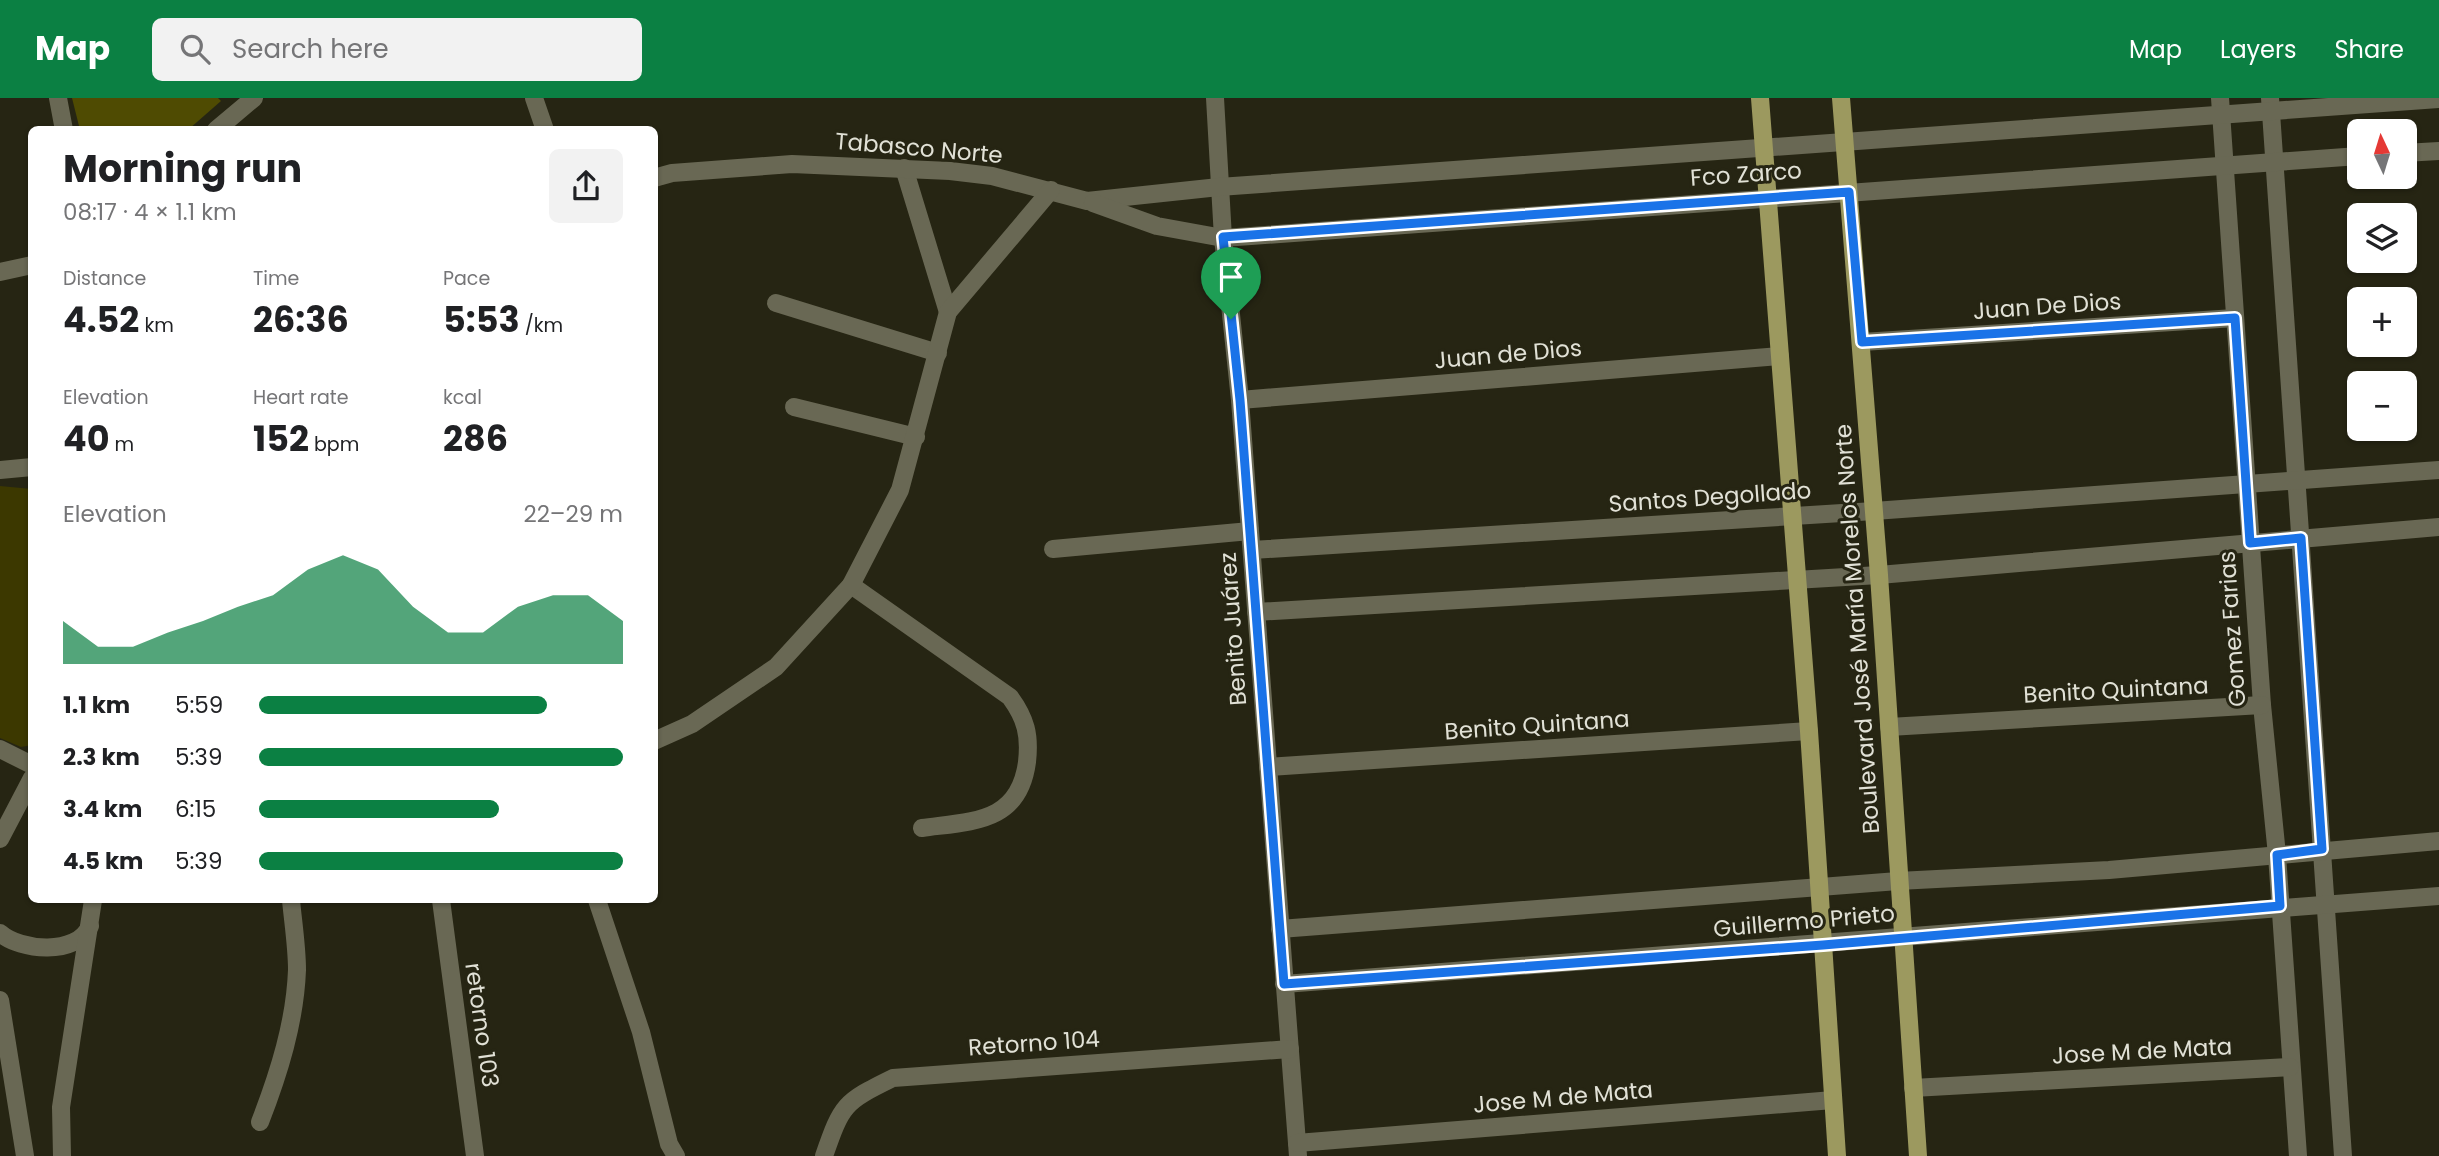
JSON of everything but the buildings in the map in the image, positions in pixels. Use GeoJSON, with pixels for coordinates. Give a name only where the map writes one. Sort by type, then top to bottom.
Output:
{"type":"FeatureCollection","features":[{"type":"Feature","properties":{"kind":"main road"},"geometry":{"type":"LineString","coordinates":[[1760,98],[1809,732],[1837,1156]]}},
{"type":"Feature","properties":{"kind":"main road","name":"Boulevard José María Morelos Norte"},"geometry":{"type":"LineString","coordinates":[[1841,98],[1879,575],[1918,1156]]}},
{"type":"Feature","properties":{"kind":"street"},"geometry":{"type":"LineString","coordinates":[[58,98],[63,126]]}},
{"type":"Feature","properties":{"kind":"street"},"geometry":{"type":"LineString","coordinates":[[221,126],[254,98]]}},
{"type":"Feature","properties":{"kind":"street"},"geometry":{"type":"LineString","coordinates":[[534,98],[544,126]]}},
{"type":"Feature","properties":{"kind":"street","name":"Benito Juárez"},"geometry":{"type":"LineString","coordinates":[[1215,98],[1219,187],[1240,400],[1298,1149]]}},
{"type":"Feature","properties":{"kind":"street","name":"Fco Zarco"},"geometry":{"type":"LineString","coordinates":[[1219,187],[1845,142],[2220,107],[2439,99]]}},
{"type":"Feature","properties":{"kind":"street"},"geometry":{"type":"LineString","coordinates":[[2270,105],[2328,903],[2343,1156]]}},
{"type":"Feature","properties":{"kind":"street","name":"Gomez Farias"},"geometry":{"type":"LineString","coordinates":[[2220,107],[2262,705],[2277,855],[2298,1156]]}},
{"type":"Feature","properties":{"kind":"street"},"geometry":{"type":"LineString","coordinates":[[2417,152],[2439,151]]}},
{"type":"Feature","properties":{"kind":"street","name":"Fco Zarco"},"geometry":{"type":"LineString","coordinates":[[1087,201],[1157,226],[1223,237],[2224,163],[2347,157]]}},
{"type":"Feature","properties":{"kind":"street","name":"Tabasco Norte"},"geometry":{"type":"LineString","coordinates":[[658,176],[792,164],[904,169],[992,176],[1087,201],[1219,187]]}},
{"type":"Feature","properties":{"kind":"street"},"geometry":{"type":"LineString","coordinates":[[904,169],[948,312]]}},
{"type":"Feature","properties":{"kind":"street"},"geometry":{"type":"LineString","coordinates":[[658,739],[692,724],[776,667],[851,585],[900,490],[948,312],[1051,191]]}},
{"type":"Feature","properties":{"kind":"street"},"geometry":{"type":"LineString","coordinates":[[0,272],[28,266]]}},
{"type":"Feature","properties":{"kind":"street"},"geometry":{"type":"LineString","coordinates":[[776,303],[938,353]]}},
{"type":"Feature","properties":{"kind":"street","name":"Juan De Dios"},"geometry":{"type":"LineString","coordinates":[[1862,342],[2235,318]]}},
{"type":"Feature","properties":{"kind":"street","name":"Juan de Dios"},"geometry":{"type":"LineString","coordinates":[[1240,400],[1780,356]]}},
{"type":"Feature","properties":{"kind":"street"},"geometry":{"type":"LineString","coordinates":[[794,407],[916,437]]}},
{"type":"Feature","properties":{"kind":"street"},"geometry":{"type":"LineString","coordinates":[[0,470],[28,467]]}},
{"type":"Feature","properties":{"kind":"street","name":"Santos Degollado"},"geometry":{"type":"LineString","coordinates":[[1252,550],[1874,512],[2439,470]]}},
{"type":"Feature","properties":{"kind":"street"},"geometry":{"type":"LineString","coordinates":[[1256,612],[1879,575],[2439,527]]}},
{"type":"Feature","properties":{"kind":"street"},"geometry":{"type":"LineString","coordinates":[[1053,549],[1250,530]]}},
{"type":"Feature","properties":{"kind":"street"},"geometry":{"type":"LineString","coordinates":[[851,585],[1010,697],[1025,717],[1030,741],[1025,778],[1013,804],[978,821],[922,828]]}},
{"type":"Feature","properties":{"kind":"street","name":"Benito Quintana"},"geometry":{"type":"LineString","coordinates":[[1889,727],[2262,705]]}},
{"type":"Feature","properties":{"kind":"street","name":"Benito Quintana"},"geometry":{"type":"LineString","coordinates":[[1268,767],[1809,732]]}},
{"type":"Feature","properties":{"kind":"street"},"geometry":{"type":"LineString","coordinates":[[0,749],[28,763]]}},
{"type":"Feature","properties":{"kind":"street"},"geometry":{"type":"LineString","coordinates":[[0,839],[28,786]]}},
{"type":"Feature","properties":{"kind":"street","name":"Guillermo Prieto"},"geometry":{"type":"LineString","coordinates":[[1280,929],[1898,881],[2109,870],[2322,849],[2439,841]]}},
{"type":"Feature","properties":{"kind":"street","name":"Guillermo Prieto"},"geometry":{"type":"LineString","coordinates":[[1284,984],[1823,945],[2280,906],[2439,896]]}},
{"type":"Feature","properties":{"kind":"street"},"geometry":{"type":"LineString","coordinates":[[62,1156],[61,1107],[92,903]]}},
{"type":"Feature","properties":{"kind":"street"},"geometry":{"type":"LineString","coordinates":[[0,933],[11,943],[36,949],[62,945],[87,933],[101,903]]}},
{"type":"Feature","properties":{"kind":"street"},"geometry":{"type":"LineString","coordinates":[[260,1122],[278,1076],[292,1014],[297,968],[291,903]]}},
{"type":"Feature","properties":{"kind":"street","name":"retorno 103"},"geometry":{"type":"LineString","coordinates":[[441,903],[475,1156]]}},
{"type":"Feature","properties":{"kind":"street"},"geometry":{"type":"LineString","coordinates":[[598,903],[640,1032],[672,1152]]}},
{"type":"Feature","properties":{"kind":"street"},"geometry":{"type":"LineString","coordinates":[[0,1000],[7,1077],[24,1156]]}},
{"type":"Feature","properties":{"kind":"street","name":"Retorno 104"},"geometry":{"type":"LineString","coordinates":[[824,1156],[840,1112],[862,1093],[893,1078],[1290,1049]]}},
{"type":"Feature","properties":{"kind":"street","name":"Jose M de Mata"},"geometry":{"type":"LineString","coordinates":[[1913,1088],[2290,1067]]}},
{"type":"Feature","properties":{"kind":"street","name":"Jose M de Mata"},"geometry":{"type":"LineString","coordinates":[[1298,1149],[1833,1100]]}},
{"type":"Feature","properties":{"kind":"shaded area"},"geometry":{"type":"Polygon","coordinates":[[[72,98],[218,98],[221,101],[192,126],[79,126],[72,98]]]}},
{"type":"Feature","properties":{"kind":"route"},"geometry":{"type":"LineString","coordinates":[[1849,192],[1862,342],[2235,318],[2250,543],[2301,538],[2322,849],[2277,855],[2280,906],[1823,945],[1284,984],[1240,400],[1231,319],[1223,237],[1849,192]]}}]}
